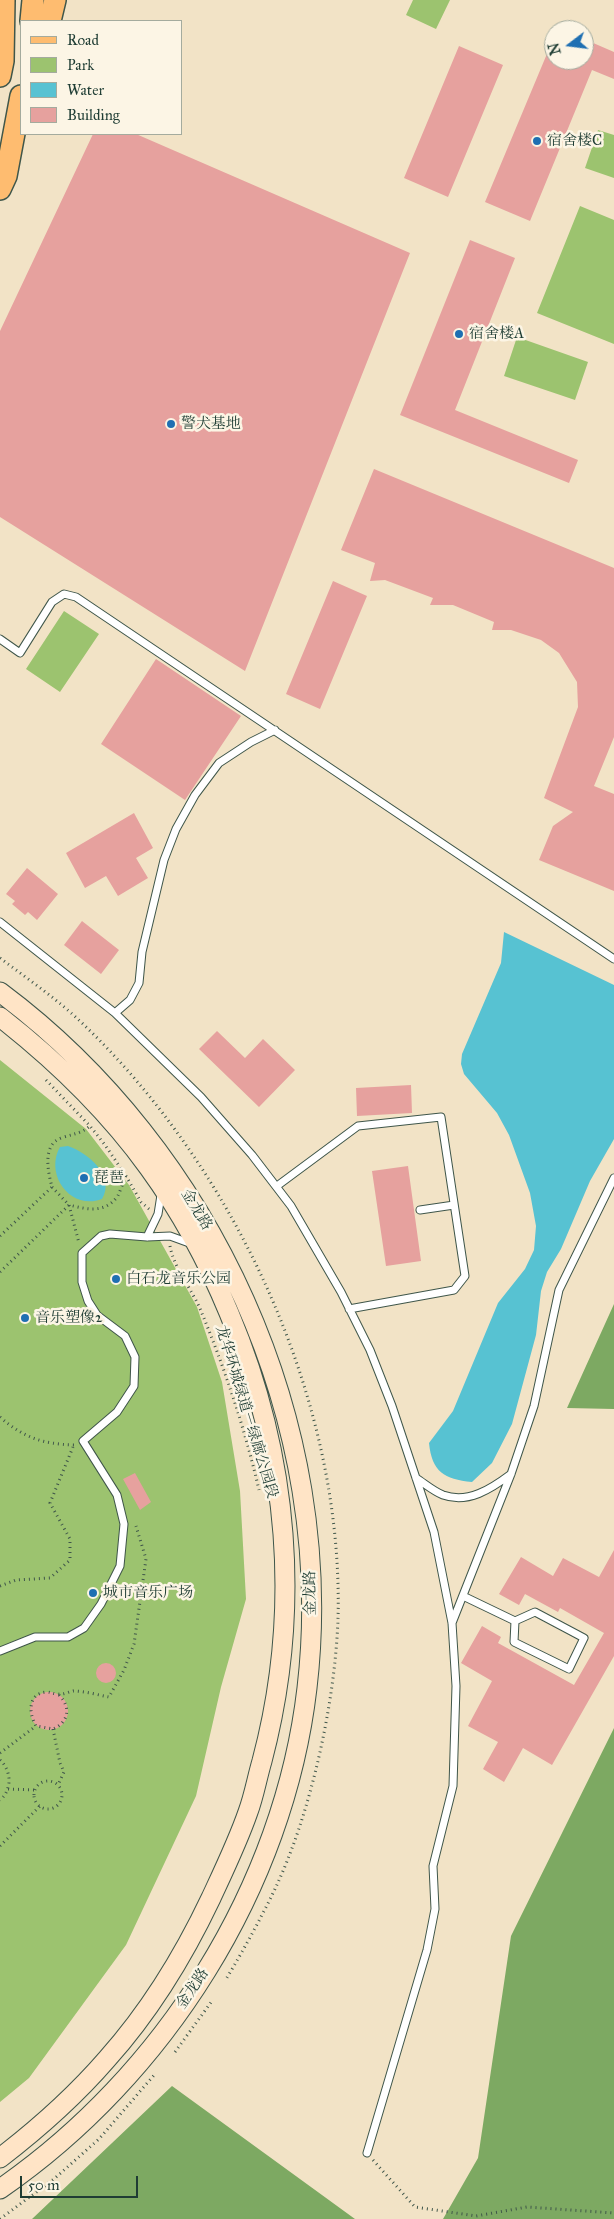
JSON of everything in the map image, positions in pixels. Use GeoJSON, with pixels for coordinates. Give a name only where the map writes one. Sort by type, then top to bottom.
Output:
{"type":"FeatureCollection","features":[{"type":"Feature","properties":{"kind":"main road"},"geometry":{"type":"LineString","coordinates":[[0,76],[4,0]]}},
{"type":"Feature","properties":{"kind":"main road"},"geometry":{"type":"LineString","coordinates":[[30,20],[33,0]]}},
{"type":"Feature","properties":{"kind":"main road"},"geometry":{"type":"LineString","coordinates":[[50,20],[55,0]]}},
{"type":"Feature","properties":{"kind":"main road"},"geometry":{"type":"LineString","coordinates":[[0,190],[6,176],[20,101]]}},
{"type":"Feature","properties":{"kind":"main road","name":"金龙路"},"geometry":{"type":"LineString","coordinates":[[0,992],[66,1046],[142,1129],[203,1219],[248,1306],[280,1399],[301,1489],[308,1535],[312,1632],[307,1689],[298,1742],[286,1790],[255,1882],[211,1963],[183,2005],[152,2046],[100,2105],[70,2133],[0,2189]]}},
{"type":"Feature","properties":{"kind":"main road","name":"金龙路"},"geometry":{"type":"LineString","coordinates":[[0,1017],[55,1063],[120,1131],[159,1182],[199,1248],[217,1283],[254,1380],[268,1426],[284,1532],[285,1602],[277,1688],[269,1734],[248,1810],[226,1866],[196,1929],[168,1978],[109,2058],[34,2131],[0,2158]]}},
{"type":"Feature","properties":{"kind":"lane"},"geometry":{"type":"LineString","coordinates":[[0,639],[20,652],[52,602],[64,594],[76,597],[614,959]]}},
{"type":"Feature","properties":{"kind":"lane"},"geometry":{"type":"LineString","coordinates":[[115,1013],[130,1000],[139,984],[142,952],[164,860],[176,829],[195,795],[219,764],[251,742],[275,730]]}},
{"type":"Feature","properties":{"kind":"lane"},"geometry":{"type":"LineString","coordinates":[[0,922],[115,1013],[201,1097],[252,1155],[292,1206],[370,1350],[389,1398],[434,1532],[452,1623],[456,1686],[453,1786],[433,1866],[435,1909],[427,1950],[367,2153]]}},
{"type":"Feature","properties":{"kind":"lane"},"geometry":{"type":"LineString","coordinates":[[277,1186],[358,1126],[441,1117],[465,1276],[454,1290],[349,1309]]}},
{"type":"Feature","properties":{"kind":"lane"},"geometry":{"type":"LineString","coordinates":[[452,1623],[511,1474],[534,1406],[560,1290],[614,1178]]}},
{"type":"Feature","properties":{"kind":"lane"},"geometry":{"type":"LineString","coordinates":[[147,1237],[155,1223],[161,1203],[159,1182]]}},
{"type":"Feature","properties":{"kind":"lane"},"geometry":{"type":"LineString","coordinates":[[420,1210],[454,1205]]}},
{"type":"Feature","properties":{"kind":"lane"},"geometry":{"type":"LineString","coordinates":[[0,1652],[35,1637],[68,1637],[84,1628],[101,1604],[120,1566],[124,1524],[117,1494],[83,1441],[117,1412],[134,1386],[135,1356],[125,1336],[97,1315],[88,1302],[82,1282],[82,1254],[101,1236],[110,1234],[147,1237],[170,1236],[199,1248]]}},
{"type":"Feature","properties":{"kind":"lane"},"geometry":{"type":"LineString","coordinates":[[416,1478],[442,1494],[458,1498],[476,1495],[493,1488],[511,1474]]}},
{"type":"Feature","properties":{"kind":"lane"},"geometry":{"type":"LineString","coordinates":[[463,1596],[515,1622]]}},
{"type":"Feature","properties":{"kind":"lane"},"geometry":{"type":"LineString","coordinates":[[535,1612],[584,1638],[569,1669],[514,1642],[515,1622],[535,1612]]}},
{"type":"Feature","properties":{"kind":"path"},"geometry":{"type":"LineString","coordinates":[[0,958],[80,1021],[117,1059],[186,1143],[235,1226],[271,1296],[297,1364],[322,1454],[334,1534],[338,1620],[330,1692],[314,1779],[294,1840],[276,1886],[226,1981]]}},
{"type":"Feature","properties":{"kind":"path"},"geometry":{"type":"LineString","coordinates":[[43,1077],[90,1126],[126,1176],[141,1202],[152,1211]]}},
{"type":"Feature","properties":{"kind":"path"},"geometry":{"type":"LineString","coordinates":[[82,1254],[69,1205],[52,1187],[48,1163],[51,1146],[59,1138],[77,1134],[90,1126]]}},
{"type":"Feature","properties":{"kind":"path"},"geometry":{"type":"LineString","coordinates":[[69,1205],[94,1210],[108,1205],[118,1196],[120,1186],[126,1176]]}},
{"type":"Feature","properties":{"kind":"path"},"geometry":{"type":"LineString","coordinates":[[0,1236],[52,1187]]}},
{"type":"Feature","properties":{"kind":"path"},"geometry":{"type":"LineString","coordinates":[[0,1272],[69,1205]]}},
{"type":"Feature","properties":{"kind":"path","name":"龙华环城绿道－绿廊公园段"},"geometry":{"type":"LineString","coordinates":[[169,1243],[174,1262],[201,1309],[222,1364],[260,1494]]}},
{"type":"Feature","properties":{"kind":"path"},"geometry":{"type":"LineString","coordinates":[[0,1417],[15,1430],[45,1443],[74,1445],[83,1441]]}},
{"type":"Feature","properties":{"kind":"path"},"geometry":{"type":"LineString","coordinates":[[0,1586],[16,1580],[50,1578],[70,1560],[70,1539],[50,1503],[74,1445]]}},
{"type":"Feature","properties":{"kind":"path"},"geometry":{"type":"LineString","coordinates":[[59,1695],[73,1691],[109,1697]]}},
{"type":"Feature","properties":{"kind":"path"},"geometry":{"type":"LineString","coordinates":[[48,1692],[59,1695],[64,1700],[67,1711],[63,1723],[53,1730],[36,1726],[30,1713],[32,1701],[42,1693],[48,1692]]}},
{"type":"Feature","properties":{"kind":"path"},"geometry":{"type":"LineString","coordinates":[[0,1753],[36,1726]]}},
{"type":"Feature","properties":{"kind":"path"},"geometry":{"type":"LineString","coordinates":[[53,1730],[60,1763],[64,1772],[58,1785],[62,1798],[57,1806],[49,1809],[40,1806],[35,1798],[36,1790],[45,1782],[58,1785]]}},
{"type":"Feature","properties":{"kind":"path"},"geometry":{"type":"LineString","coordinates":[[0,1760],[8,1771],[10,1780],[8,1789],[0,1800]]}},
{"type":"Feature","properties":{"kind":"path"},"geometry":{"type":"LineString","coordinates":[[8,1789],[36,1790]]}},
{"type":"Feature","properties":{"kind":"path"},"geometry":{"type":"LineString","coordinates":[[0,1846],[40,1806]]}},
{"type":"Feature","properties":{"kind":"path"},"geometry":{"type":"LineString","coordinates":[[174,2052],[212,2001]]}},
{"type":"Feature","properties":{"kind":"path"},"geometry":{"type":"LineString","coordinates":[[0,2219],[54,2179],[99,2139],[156,2074]]}},
{"type":"Feature","properties":{"kind":"path"},"geometry":{"type":"LineString","coordinates":[[367,2153],[415,2207],[476,2216],[526,2207],[614,2213]]}},
{"type":"Feature","properties":{"kind":"green space"},"geometry":{"type":"Polygon","coordinates":[[[413,0],[450,0],[436,29],[406,15],[413,0]]]}},
{"type":"Feature","properties":{"kind":"green space"},"geometry":{"type":"Polygon","coordinates":[[[598,130],[614,135],[614,178],[585,168],[598,130]]]}},
{"type":"Feature","properties":{"kind":"green space"},"geometry":{"type":"Polygon","coordinates":[[[580,206],[614,220],[614,344],[537,313],[580,206]]]}},
{"type":"Feature","properties":{"kind":"green space"},"geometry":{"type":"Polygon","coordinates":[[[517,337],[588,362],[575,400],[504,376],[517,337]]]}},
{"type":"Feature","properties":{"kind":"green space"},"geometry":{"type":"Polygon","coordinates":[[[64,611],[99,634],[60,692],[26,669],[64,611]]]}},
{"type":"Feature","properties":{"kind":"green space"},"geometry":{"type":"Polygon","coordinates":[[[0,1060],[86,1129],[129,1185],[197,1307],[222,1382],[240,1491],[246,1599],[221,1687],[196,1796],[126,1945],[29,2078],[0,2102],[0,1060]]]}},
{"type":"Feature","properties":{"kind":"green space"},"geometry":{"type":"Polygon","coordinates":[[[614,1304],[614,1409],[567,1408],[614,1304]]]}},
{"type":"Feature","properties":{"kind":"green space"},"geometry":{"type":"Polygon","coordinates":[[[614,1728],[614,2219],[443,2219],[478,2158],[511,1936],[614,1728]]]}},
{"type":"Feature","properties":{"kind":"green space"},"geometry":{"type":"Polygon","coordinates":[[[172,2086],[355,2219],[32,2219],[172,2086]]]}},
{"type":"Feature","properties":{"kind":"water"},"geometry":{"type":"Polygon","coordinates":[[[504,932],[614,985],[614,1139],[590,1181],[561,1249],[547,1272],[541,1291],[536,1335],[512,1424],[492,1463],[472,1482],[454,1479],[441,1472],[433,1461],[429,1443],[453,1411],[498,1303],[525,1269],[534,1250],[536,1226],[530,1193],[509,1135],[497,1113],[464,1074],[461,1064],[462,1054],[501,963],[504,932]]]}},
{"type":"Feature","properties":{"kind":"water"},"geometry":{"type":"Polygon","coordinates":[[[68,1146],[84,1154],[98,1166],[105,1182],[102,1199],[80,1200],[63,1188],[55,1169],[56,1158],[60,1147],[68,1146]]]}},
{"type":"Feature","properties":{"kind":"building","name":"宿舍楼C"},"geometry":{"type":"Polygon","coordinates":[[[594,43],[614,52],[614,79],[592,70],[594,70],[594,43]]]}},
{"type":"Feature","properties":{"kind":"building"},"geometry":{"type":"Polygon","coordinates":[[[459,46],[503,65],[448,197],[404,178],[459,46]]]}},
{"type":"Feature","properties":{"kind":"building","name":"宿舍楼C"},"geometry":{"type":"Polygon","coordinates":[[[544,61],[544,70],[592,70],[530,221],[485,202],[544,61]]]}},
{"type":"Feature","properties":{"kind":"building","name":"警犬基地"},"geometry":{"type":"Polygon","coordinates":[[[93,135],[138,135],[410,253],[245,671],[0,517],[0,331],[93,135]]]}},
{"type":"Feature","properties":{"kind":"building","name":"宿舍楼A"},"geometry":{"type":"Polygon","coordinates":[[[470,240],[515,258],[455,410],[578,460],[569,483],[400,415],[470,240]]]}},
{"type":"Feature","properties":{"kind":"building"},"geometry":{"type":"Polygon","coordinates":[[[374,469],[614,568],[614,737],[594,786],[614,794],[614,891],[539,860],[553,826],[573,812],[544,798],[578,707],[577,682],[559,653],[541,640],[511,630],[492,630],[494,622],[453,605],[430,605],[433,598],[385,580],[370,581],[375,563],[341,550],[374,469]]]}},
{"type":"Feature","properties":{"kind":"building"},"geometry":{"type":"Polygon","coordinates":[[[333,581],[367,596],[320,709],[286,694],[333,581]]]}},
{"type":"Feature","properties":{"kind":"building"},"geometry":{"type":"Polygon","coordinates":[[[156,659],[241,716],[185,800],[101,744],[156,659]]]}},
{"type":"Feature","properties":{"kind":"building"},"geometry":{"type":"Polygon","coordinates":[[[134,813],[153,848],[136,858],[148,878],[118,896],[106,876],[85,888],[66,853],[134,813]]]}},
{"type":"Feature","properties":{"kind":"building"},"geometry":{"type":"Polygon","coordinates":[[[27,868],[58,894],[37,920],[28,912],[25,915],[12,904],[15,901],[6,894],[27,868]]]}},
{"type":"Feature","properties":{"kind":"building"},"geometry":{"type":"Polygon","coordinates":[[[82,921],[119,950],[101,974],[64,945],[82,921]]]}},
{"type":"Feature","properties":{"kind":"building"},"geometry":{"type":"Polygon","coordinates":[[[217,1031],[245,1058],[263,1039],[295,1070],[259,1107],[199,1049],[217,1031]]]}},
{"type":"Feature","properties":{"kind":"building"},"geometry":{"type":"Polygon","coordinates":[[[411,1085],[412,1113],[357,1116],[356,1088],[411,1085]]]}},
{"type":"Feature","properties":{"kind":"building"},"geometry":{"type":"Polygon","coordinates":[[[408,1166],[421,1261],[386,1266],[372,1171],[408,1166]]]}},
{"type":"Feature","properties":{"kind":"building"},"geometry":{"type":"Polygon","coordinates":[[[135,1473],[151,1502],[140,1510],[123,1479],[135,1473]]]}},
{"type":"Feature","properties":{"kind":"building"},"geometry":{"type":"Polygon","coordinates":[[[614,1550],[614,1656],[552,1765],[523,1748],[504,1782],[483,1769],[498,1742],[468,1726],[492,1681],[461,1663],[482,1626],[501,1637],[498,1643],[574,1685],[604,1633],[560,1608],[558,1612],[525,1594],[519,1605],[499,1594],[521,1557],[553,1576],[563,1558],[599,1577],[614,1550]]]}},
{"type":"Feature","properties":{"kind":"building"},"geometry":{"type":"Polygon","coordinates":[[[102,1663],[110,1663],[116,1669],[116,1677],[110,1683],[102,1683],[96,1677],[96,1669],[102,1663]]]}},
{"type":"Feature","properties":{"kind":"building"},"geometry":{"type":"Polygon","coordinates":[[[49,1692],[62,1698],[68,1711],[62,1724],[49,1730],[36,1724],[30,1711],[36,1698],[49,1692]]]}},
{"type":"Feature","properties":{"kind":"place","name":"宿舍楼C"},"geometry":{"type":"Point","coordinates":[537,141]}},
{"type":"Feature","properties":{"kind":"place","name":"宿舍楼A"},"geometry":{"type":"Point","coordinates":[459,334]}},
{"type":"Feature","properties":{"kind":"place","name":"警犬基地"},"geometry":{"type":"Point","coordinates":[171,424]}},
{"type":"Feature","properties":{"kind":"place","name":"琵琶"},"geometry":{"type":"Point","coordinates":[84,1178]}},
{"type":"Feature","properties":{"kind":"place","name":"白石龙音乐公园"},"geometry":{"type":"Point","coordinates":[116,1279]}},
{"type":"Feature","properties":{"kind":"place","name":"音乐塑像2"},"geometry":{"type":"Point","coordinates":[25,1318]}},
{"type":"Feature","properties":{"kind":"place","name":"城市音乐广场"},"geometry":{"type":"Point","coordinates":[93,1593]}}]}
